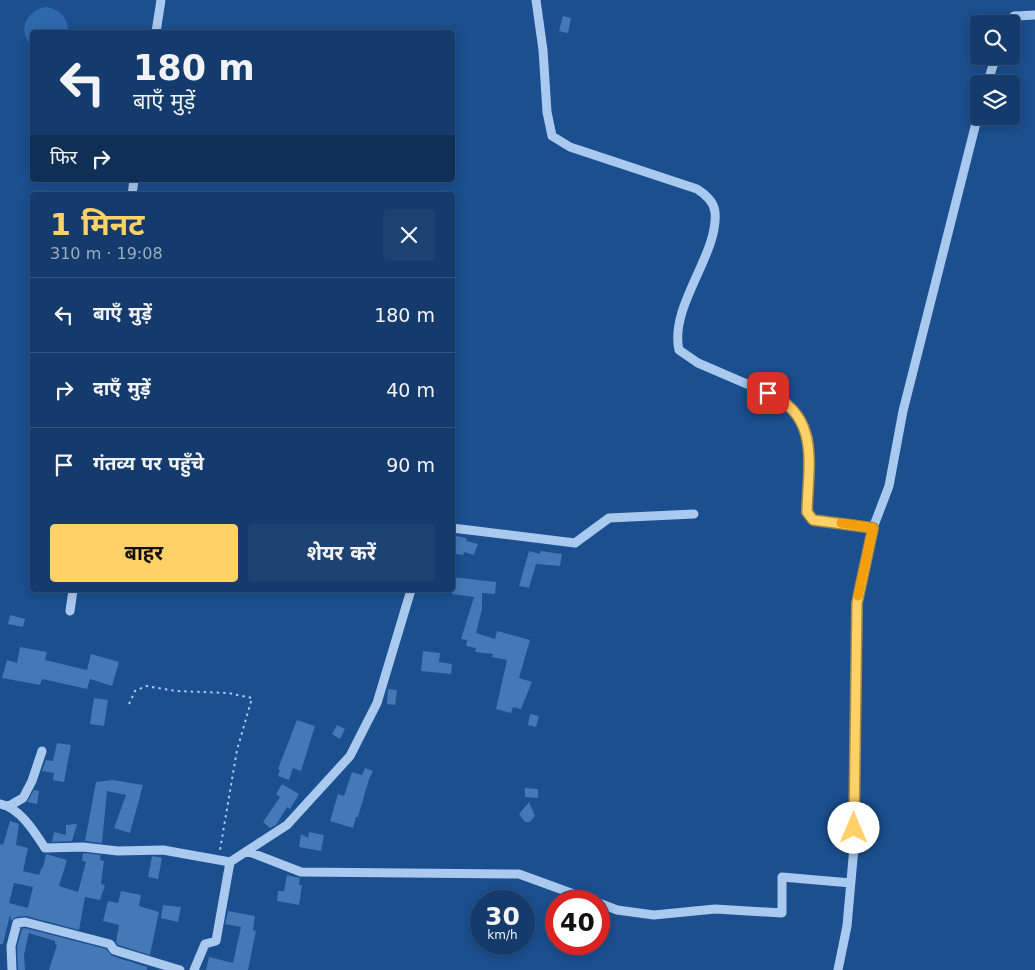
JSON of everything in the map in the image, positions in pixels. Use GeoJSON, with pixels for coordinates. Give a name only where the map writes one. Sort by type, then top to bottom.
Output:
{"type":"FeatureCollection","features":[{"type":"Feature","properties":{"kind":"street"},"geometry":{"type":"LineString","coordinates":[[156,30],[161,0]]}},
{"type":"Feature","properties":{"kind":"street"},"geometry":{"type":"LineString","coordinates":[[536,0],[543,50],[547,112],[552,136],[570,147],[697,189],[708,196],[715,211],[711,236],[680,319],[677,338],[679,350],[698,363],[784,400],[800,418],[808,437],[807,512],[813,520],[873,528]]}},
{"type":"Feature","properties":{"kind":"street"},"geometry":{"type":"LineString","coordinates":[[1020,16],[1035,15]]}},
{"type":"Feature","properties":{"kind":"street"},"geometry":{"type":"LineString","coordinates":[[838,970],[847,926],[854,847],[857,603],[873,528],[889,486],[903,411],[975,125]]}},
{"type":"Feature","properties":{"kind":"street"},"geometry":{"type":"LineString","coordinates":[[455,528],[575,543],[609,518],[694,514]]}},
{"type":"Feature","properties":{"kind":"street"},"geometry":{"type":"LineString","coordinates":[[70,611],[73,592]]}},
{"type":"Feature","properties":{"kind":"street"},"geometry":{"type":"LineString","coordinates":[[42,751],[32,781],[23,798],[4,805],[31,828],[45,848],[82,848],[118,852],[163,850],[230,862],[287,825],[350,756],[377,703],[410,592]]}},
{"type":"Feature","properties":{"kind":"street"},"geometry":{"type":"LineString","coordinates":[[246,851],[301,872],[519,874],[563,890]]}},
{"type":"Feature","properties":{"kind":"street"},"geometry":{"type":"LineString","coordinates":[[194,970],[205,944],[216,941],[230,862]]}},
{"type":"Feature","properties":{"kind":"street"},"geometry":{"type":"LineString","coordinates":[[610,907],[654,915],[715,909],[782,913],[782,877],[851,884]]}},
{"type":"Feature","properties":{"kind":"street"},"geometry":{"type":"LineString","coordinates":[[12,970],[12,946],[17,923],[25,922],[102,942],[113,946],[114,950],[180,970]]}},
{"type":"Feature","properties":{"kind":"path"},"geometry":{"type":"LineString","coordinates":[[129,704],[135,691],[146,686],[176,691],[228,693],[252,698],[237,750],[219,860]]}},
{"type":"Feature","properties":{"kind":"shaded area"},"geometry":{"type":"Polygon","coordinates":[[[47,7],[63,15],[68,30],[30,30],[30,44],[27,40],[24,28],[29,16],[47,7]]]}},
{"type":"Feature","properties":{"kind":"building"},"geometry":{"type":"Polygon","coordinates":[[[563,16],[571,18],[568,33],[559,31],[563,16]]]}},
{"type":"Feature","properties":{"kind":"building"},"geometry":{"type":"Polygon","coordinates":[[[455,536],[466,538],[466,541],[478,544],[474,555],[464,552],[463,555],[455,554],[455,536]]]}},
{"type":"Feature","properties":{"kind":"building"},"geometry":{"type":"Polygon","coordinates":[[[529,551],[540,554],[540,551],[562,554],[560,566],[536,564],[529,588],[519,586],[529,551]]]}},
{"type":"Feature","properties":{"kind":"building"},"geometry":{"type":"Polygon","coordinates":[[[455,577],[496,582],[495,594],[482,593],[482,609],[476,633],[495,639],[497,631],[530,640],[519,678],[532,682],[521,709],[513,707],[511,713],[496,709],[507,660],[492,657],[493,654],[475,652],[476,648],[466,646],[467,640],[461,639],[474,597],[452,594],[452,592],[455,592],[455,577]]]}},
{"type":"Feature","properties":{"kind":"building"},"geometry":{"type":"Polygon","coordinates":[[[10,615],[25,619],[23,627],[8,624],[10,615]]]}},
{"type":"Feature","properties":{"kind":"building"},"geometry":{"type":"Polygon","coordinates":[[[20,647],[47,652],[45,660],[87,670],[91,654],[119,662],[112,686],[90,679],[87,689],[42,679],[40,685],[2,678],[7,660],[17,663],[20,647]]]}},
{"type":"Feature","properties":{"kind":"building"},"geometry":{"type":"Polygon","coordinates":[[[423,651],[440,653],[439,662],[452,664],[451,674],[421,671],[423,651]]]}},
{"type":"Feature","properties":{"kind":"building"},"geometry":{"type":"Polygon","coordinates":[[[388,689],[397,690],[395,705],[387,704],[388,689]]]}},
{"type":"Feature","properties":{"kind":"building"},"geometry":{"type":"Polygon","coordinates":[[[94,698],[108,700],[104,726],[90,724],[94,698]]]}},
{"type":"Feature","properties":{"kind":"building"},"geometry":{"type":"Polygon","coordinates":[[[530,714],[539,716],[536,727],[528,725],[530,714]]]}},
{"type":"Feature","properties":{"kind":"building"},"geometry":{"type":"Polygon","coordinates":[[[297,720],[315,726],[301,771],[293,768],[289,780],[278,776],[280,770],[278,769],[297,720]]]}},
{"type":"Feature","properties":{"kind":"building"},"geometry":{"type":"Polygon","coordinates":[[[337,725],[345,729],[340,739],[332,734],[337,725]]]}},
{"type":"Feature","properties":{"kind":"building"},"geometry":{"type":"Polygon","coordinates":[[[57,743],[71,745],[64,782],[53,780],[54,773],[42,771],[46,760],[53,761],[57,743]]]}},
{"type":"Feature","properties":{"kind":"building"},"geometry":{"type":"Polygon","coordinates":[[[365,768],[373,771],[353,828],[330,821],[338,794],[344,796],[352,772],[362,775],[365,768]]]}},
{"type":"Feature","properties":{"kind":"building"},"geometry":{"type":"Polygon","coordinates":[[[113,780],[143,785],[130,833],[114,828],[126,795],[107,791],[102,843],[85,841],[96,782],[113,780]]]}},
{"type":"Feature","properties":{"kind":"building"},"geometry":{"type":"Polygon","coordinates":[[[282,784],[299,794],[290,809],[287,807],[276,825],[270,828],[263,822],[280,797],[276,794],[282,784]]]}},
{"type":"Feature","properties":{"kind":"building"},"geometry":{"type":"Polygon","coordinates":[[[525,788],[538,789],[538,798],[525,797],[525,788]]]}},
{"type":"Feature","properties":{"kind":"building"},"geometry":{"type":"Polygon","coordinates":[[[34,790],[39,791],[37,804],[27,802],[34,790]]]}},
{"type":"Feature","properties":{"kind":"building"},"geometry":{"type":"Polygon","coordinates":[[[529,802],[535,816],[530,822],[525,822],[519,814],[529,802]]]}},
{"type":"Feature","properties":{"kind":"building"},"geometry":{"type":"Polygon","coordinates":[[[10,821],[19,824],[16,845],[28,848],[23,871],[39,875],[43,868],[46,854],[67,860],[59,886],[78,892],[86,862],[82,861],[83,853],[101,855],[100,860],[104,861],[101,884],[105,885],[100,900],[85,897],[79,930],[26,916],[16,917],[11,921],[10,915],[3,944],[0,944],[0,844],[3,845],[10,821]],[[14,883],[9,903],[28,908],[33,887],[14,883]]]}},
{"type":"Feature","properties":{"kind":"building"},"geometry":{"type":"Polygon","coordinates":[[[77,824],[72,841],[52,842],[54,832],[66,835],[66,825],[77,824]]]}},
{"type":"Feature","properties":{"kind":"building"},"geometry":{"type":"Polygon","coordinates":[[[309,832],[324,835],[321,851],[299,847],[301,834],[308,838],[309,832]]]}},
{"type":"Feature","properties":{"kind":"building"},"geometry":{"type":"Polygon","coordinates":[[[152,856],[162,858],[158,879],[148,877],[152,856]]]}},
{"type":"Feature","properties":{"kind":"building"},"geometry":{"type":"Polygon","coordinates":[[[287,875],[300,878],[299,885],[302,885],[299,905],[277,901],[278,891],[284,891],[287,875]]]}},
{"type":"Feature","properties":{"kind":"building"},"geometry":{"type":"Polygon","coordinates":[[[121,891],[141,895],[139,906],[159,912],[150,955],[118,945],[116,942],[119,925],[103,921],[108,901],[118,903],[121,891]]]}},
{"type":"Feature","properties":{"kind":"building"},"geometry":{"type":"Polygon","coordinates":[[[163,905],[181,907],[178,922],[161,918],[163,905]]]}},
{"type":"Feature","properties":{"kind":"building"},"geometry":{"type":"Polygon","coordinates":[[[228,911],[255,916],[253,930],[256,931],[248,970],[206,970],[209,957],[233,963],[241,927],[225,924],[228,911]]]}},
{"type":"Feature","properties":{"kind":"building"},"geometry":{"type":"Polygon","coordinates":[[[25,928],[106,949],[112,956],[147,967],[147,970],[49,970],[57,945],[55,941],[29,933],[24,955],[25,970],[18,970],[17,947],[22,929],[25,928]]]}},
{"type":"Feature","properties":{"kind":"slow traffic"},"geometry":{"type":"LineString","coordinates":[[841,523],[873,528],[858,596]]}},
{"type":"Feature","properties":{"kind":"route"},"geometry":{"type":"LineString","coordinates":[[768,393],[784,400],[800,418],[808,437],[807,512],[813,520],[873,528],[857,603],[854,828]]}}]}
